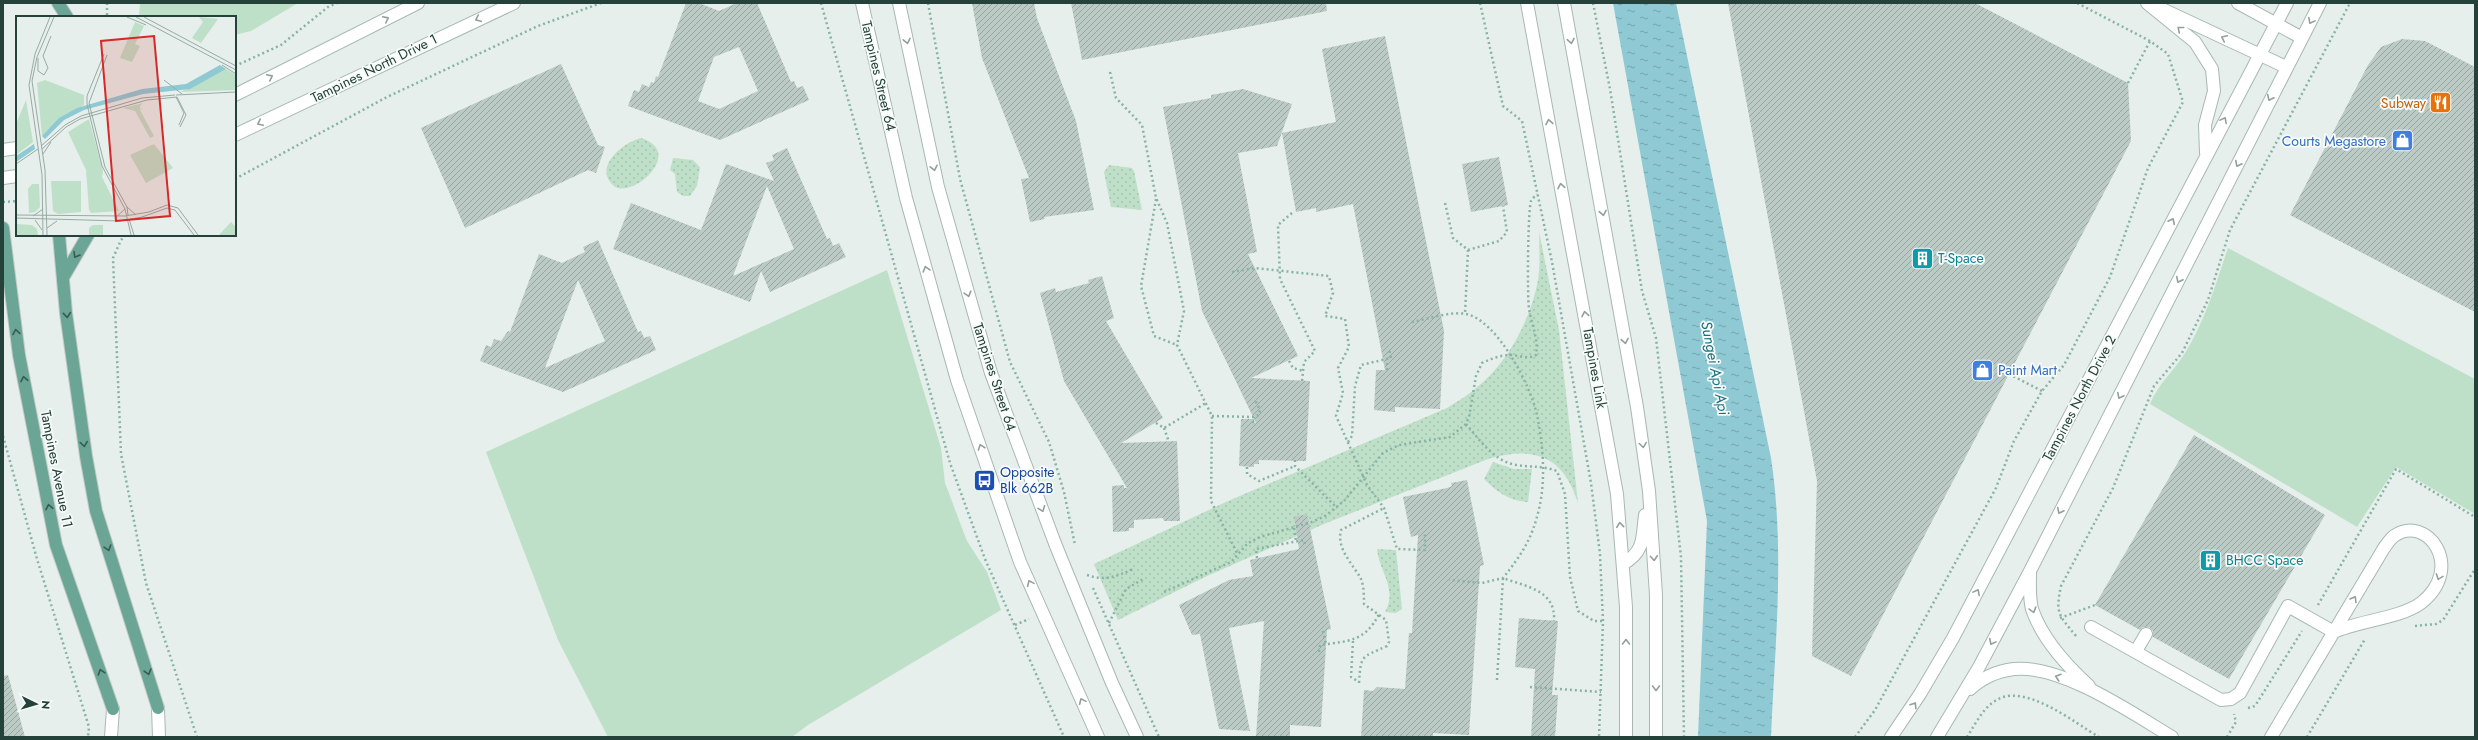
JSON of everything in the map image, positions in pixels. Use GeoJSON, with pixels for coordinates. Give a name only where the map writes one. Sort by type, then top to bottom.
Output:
{"type":"FeatureCollection","features":[{"type":"Feature","properties":{"kind":"main road"},"geometry":{"type":"LineString","coordinates":[[57,3],[57,16]]}},
{"type":"Feature","properties":{"kind":"main road"},"geometry":{"type":"LineString","coordinates":[[57,3],[66,16]]}},
{"type":"Feature","properties":{"kind":"main road","name":"Tampines Avenue 11"},"geometry":{"type":"LineString","coordinates":[[3,228],[12,309],[56,545],[113,709]]}},
{"type":"Feature","properties":{"kind":"main road"},"geometry":{"type":"LineString","coordinates":[[59,236],[86,456],[96,511],[158,708]]}},
{"type":"Feature","properties":{"kind":"main road"},"geometry":{"type":"LineString","coordinates":[[64,276],[87,236]]}},
{"type":"Feature","properties":{"kind":"main road"},"geometry":{"type":"LineString","coordinates":[[3,297],[12,309]]}},
{"type":"Feature","properties":{"kind":"street"},"geometry":{"type":"LineString","coordinates":[[236,94],[418,3]]}},
{"type":"Feature","properties":{"kind":"street","name":"Tampines North Drive 1"},"geometry":{"type":"LineString","coordinates":[[236,135],[514,3]]}},
{"type":"Feature","properties":{"kind":"street","name":"Tampines Street 64"},"geometry":{"type":"LineString","coordinates":[[899,3],[938,187],[991,373],[1056,546],[1112,683],[1137,737]]}},
{"type":"Feature","properties":{"kind":"street","name":"Tampines Link"},"geometry":{"type":"LineString","coordinates":[[1527,3],[1596,374],[1616,494],[1624,564],[1626,607],[1626,737]]}},
{"type":"Feature","properties":{"kind":"street"},"geometry":{"type":"LineString","coordinates":[[1564,3],[1637,407],[1649,491],[1656,595],[1656,737]]}},
{"type":"Feature","properties":{"kind":"street"},"geometry":{"type":"LineString","coordinates":[[2148,3],[2286,67]]}},
{"type":"Feature","properties":{"kind":"street"},"geometry":{"type":"LineString","coordinates":[[2148,3],[2195,42],[2212,69],[2214,91],[2206,125],[2206,154]]}},
{"type":"Feature","properties":{"kind":"street"},"geometry":{"type":"LineString","coordinates":[[2238,3],[2302,38]]}},
{"type":"Feature","properties":{"kind":"street","name":"Tampines North Drive 2"},"geometry":{"type":"LineString","coordinates":[[1891,737],[1920,694],[1953,638],[2206,154],[2287,3]]}},
{"type":"Feature","properties":{"kind":"street"},"geometry":{"type":"LineString","coordinates":[[1937,737],[1962,695],[2030,571],[2320,3]]}},
{"type":"Feature","properties":{"kind":"street","name":"Tampines Street 64"},"geometry":{"type":"LineString","coordinates":[[862,4],[906,198],[957,380],[1020,562],[1098,737]]}},
{"type":"Feature","properties":{"kind":"street"},"geometry":{"type":"LineString","coordinates":[[3,150],[16,148]]}},
{"type":"Feature","properties":{"kind":"street"},"geometry":{"type":"LineString","coordinates":[[3,178],[16,176]]}},
{"type":"Feature","properties":{"kind":"street"},"geometry":{"type":"LineString","coordinates":[[1624,564],[1636,556],[1641,542],[1649,491]]}},
{"type":"Feature","properties":{"kind":"street"},"geometry":{"type":"LineString","coordinates":[[2271,737],[2384,548],[2394,536],[2407,531],[2421,533],[2433,541],[2441,553],[2442,571],[2431,594],[2419,604],[2405,610],[2346,626],[2334,632]]}},
{"type":"Feature","properties":{"kind":"street"},"geometry":{"type":"LineString","coordinates":[[2030,571],[2032,608],[2039,626],[2072,670],[2094,691]]}},
{"type":"Feature","properties":{"kind":"street"},"geometry":{"type":"LineString","coordinates":[[2091,627],[2221,700],[2231,699],[2240,693],[2288,606],[2334,632]]}},
{"type":"Feature","properties":{"kind":"street"},"geometry":{"type":"LineString","coordinates":[[2136,651],[2146,634]]}},
{"type":"Feature","properties":{"kind":"street"},"geometry":{"type":"LineString","coordinates":[[1962,695],[1980,680],[2014,669],[2036,670],[2094,691],[2172,737]]}},
{"type":"Feature","properties":{"kind":"street"},"geometry":{"type":"LineString","coordinates":[[158,708],[159,737]]}},
{"type":"Feature","properties":{"kind":"street"},"geometry":{"type":"LineString","coordinates":[[111,737],[113,709]]}},
{"type":"Feature","properties":{"kind":"path"},"geometry":{"type":"LineString","coordinates":[[106,3],[107,16]]}},
{"type":"Feature","properties":{"kind":"path"},"geometry":{"type":"LineString","coordinates":[[236,66],[281,45],[337,3]]}},
{"type":"Feature","properties":{"kind":"path"},"geometry":{"type":"LineString","coordinates":[[236,178],[387,97],[538,26],[601,3]]}},
{"type":"Feature","properties":{"kind":"path"},"geometry":{"type":"LineString","coordinates":[[821,3],[950,463],[985,559],[1064,737]]}},
{"type":"Feature","properties":{"kind":"path"},"geometry":{"type":"LineString","coordinates":[[928,3],[960,180],[1010,362],[1049,442],[1064,492],[1076,551]]}},
{"type":"Feature","properties":{"kind":"path"},"geometry":{"type":"LineString","coordinates":[[1480,3],[1504,106],[1522,121],[1552,262],[1591,483],[1600,554],[1603,621],[1599,737]]}},
{"type":"Feature","properties":{"kind":"path"},"geometry":{"type":"LineString","coordinates":[[1593,3],[1610,90],[1642,291],[1656,338],[1681,557],[1684,737]]}},
{"type":"Feature","properties":{"kind":"path"},"geometry":{"type":"LineString","coordinates":[[1855,737],[1875,710],[1992,495],[2014,442],[2042,391],[2064,365],[2110,277],[2148,168],[2183,102],[2168,54],[2150,41],[2077,3]]}},
{"type":"Feature","properties":{"kind":"path"},"geometry":{"type":"LineString","coordinates":[[2079,640],[2060,618],[2058,602],[2061,586],[2113,488],[2154,386],[2182,353],[2208,300],[2230,230],[2350,3]]}},
{"type":"Feature","properties":{"kind":"path"},"geometry":{"type":"LineString","coordinates":[[2128,83],[2150,41]]}},
{"type":"Feature","properties":{"kind":"path"},"geometry":{"type":"LineString","coordinates":[[1110,72],[1116,98],[1142,125],[1156,198],[1167,222],[1184,311],[1177,345],[1212,416],[1212,501],[1238,555]]}},
{"type":"Feature","properties":{"kind":"path"},"geometry":{"type":"LineString","coordinates":[[1164,592],[1231,562],[1248,543],[1260,537],[1312,522],[1337,508],[1383,453],[1398,445],[1450,437],[1466,424],[1476,376],[1482,363],[1494,358],[1510,355],[1532,358],[1536,355],[1538,346],[1528,307],[1528,281],[1531,201],[1538,194]]}},
{"type":"Feature","properties":{"kind":"path"},"geometry":{"type":"LineString","coordinates":[[1156,198],[1141,286],[1154,336],[1177,345]]}},
{"type":"Feature","properties":{"kind":"path"},"geometry":{"type":"LineString","coordinates":[[3,202],[16,201]]}},
{"type":"Feature","properties":{"kind":"path"},"geometry":{"type":"LineString","coordinates":[[1445,203],[1453,238],[1468,250]]}},
{"type":"Feature","properties":{"kind":"path"},"geometry":{"type":"LineString","coordinates":[[1468,250],[1499,241],[1507,232],[1503,206]]}},
{"type":"Feature","properties":{"kind":"path"},"geometry":{"type":"LineString","coordinates":[[1292,213],[1278,225],[1280,278],[1315,351],[1304,362],[1302,381]]}},
{"type":"Feature","properties":{"kind":"path"},"geometry":{"type":"LineString","coordinates":[[125,236],[113,258],[121,454],[146,583],[197,737]]}},
{"type":"Feature","properties":{"kind":"path"},"geometry":{"type":"LineString","coordinates":[[1465,314],[1468,250]]}},
{"type":"Feature","properties":{"kind":"path"},"geometry":{"type":"LineString","coordinates":[[1232,272],[1255,268],[1329,276],[1333,293],[1325,316],[1345,319],[1349,347],[1338,368],[1344,393],[1336,416],[1363,476],[1384,508],[1398,549],[1425,550],[1425,534]]}},
{"type":"Feature","properties":{"kind":"path"},"geometry":{"type":"LineString","coordinates":[[1412,322],[1465,314],[1486,323],[1510,355],[1520,372],[1537,414],[1542,466],[1539,508],[1526,548],[1503,578],[1498,680]]}},
{"type":"Feature","properties":{"kind":"path"},"geometry":{"type":"LineString","coordinates":[[1348,442],[1352,436],[1355,386],[1361,364],[1391,358],[1390,350]]}},
{"type":"Feature","properties":{"kind":"path"},"geometry":{"type":"LineString","coordinates":[[1387,359],[1387,370]]}},
{"type":"Feature","properties":{"kind":"path"},"geometry":{"type":"LineString","coordinates":[[1289,360],[1293,368],[1303,371]]}},
{"type":"Feature","properties":{"kind":"path"},"geometry":{"type":"LineString","coordinates":[[2009,374],[2042,391]]}},
{"type":"Feature","properties":{"kind":"path"},"geometry":{"type":"LineString","coordinates":[[1212,416],[1254,417],[1259,414],[1260,410],[1255,400]]}},
{"type":"Feature","properties":{"kind":"path"},"geometry":{"type":"LineString","coordinates":[[1164,428],[1206,403]]}},
{"type":"Feature","properties":{"kind":"path"},"geometry":{"type":"LineString","coordinates":[[1254,417],[1254,423]]}},
{"type":"Feature","properties":{"kind":"path"},"geometry":{"type":"LineString","coordinates":[[1156,423],[1164,428],[1169,442]]}},
{"type":"Feature","properties":{"kind":"path"},"geometry":{"type":"LineString","coordinates":[[1466,424],[1501,461],[1516,465],[1542,466],[1557,471],[1565,494],[1570,577],[1578,611],[1594,621],[1603,621]]}},
{"type":"Feature","properties":{"kind":"path"},"geometry":{"type":"LineString","coordinates":[[3,436],[37,559],[89,727],[88,737]]}},
{"type":"Feature","properties":{"kind":"path"},"geometry":{"type":"LineString","coordinates":[[1295,460],[1295,466],[1337,508]]}},
{"type":"Feature","properties":{"kind":"path"},"geometry":{"type":"LineString","coordinates":[[1247,467],[1247,474],[1259,481],[1295,466]]}},
{"type":"Feature","properties":{"kind":"path"},"geometry":{"type":"LineString","coordinates":[[2227,714],[2255,706],[2310,619],[2396,469],[2475,517]]}},
{"type":"Feature","properties":{"kind":"path"},"geometry":{"type":"LineString","coordinates":[[1353,641],[1351,677],[1359,683],[1361,660],[1387,646],[1389,642],[1386,620],[1364,604],[1362,580],[1345,557],[1340,534],[1341,530],[1384,508]]}},
{"type":"Feature","properties":{"kind":"path"},"geometry":{"type":"LineString","coordinates":[[1294,528],[1296,541]]}},
{"type":"Feature","properties":{"kind":"path"},"geometry":{"type":"LineString","coordinates":[[1257,558],[1256,549],[1304,540],[1305,545]]}},
{"type":"Feature","properties":{"kind":"path"},"geometry":{"type":"LineString","coordinates":[[1084,569],[1159,737]]}},
{"type":"Feature","properties":{"kind":"path"},"geometry":{"type":"LineString","coordinates":[[1087,575],[1101,580],[1118,576],[1133,569]]}},
{"type":"Feature","properties":{"kind":"path"},"geometry":{"type":"LineString","coordinates":[[1108,623],[1126,589],[1144,578]]}},
{"type":"Feature","properties":{"kind":"path"},"geometry":{"type":"LineString","coordinates":[[1449,580],[1482,583],[1503,578],[1534,589],[1549,598],[1554,609],[1554,621]]}},
{"type":"Feature","properties":{"kind":"path"},"geometry":{"type":"LineString","coordinates":[[2060,618],[2094,605]]}},
{"type":"Feature","properties":{"kind":"path"},"geometry":{"type":"LineString","coordinates":[[1319,652],[1320,645],[1353,641],[1372,627],[1379,614]]}},
{"type":"Feature","properties":{"kind":"path"},"geometry":{"type":"LineString","coordinates":[[1323,631],[1326,644]]}},
{"type":"Feature","properties":{"kind":"path"},"geometry":{"type":"LineString","coordinates":[[2307,737],[2359,647]]}},
{"type":"Feature","properties":{"kind":"path"},"geometry":{"type":"LineString","coordinates":[[1530,687],[1600,692]]}},
{"type":"Feature","properties":{"kind":"path"},"geometry":{"type":"LineString","coordinates":[[1967,737],[1984,710],[1996,700],[2014,695],[2044,704],[2099,737]]}},
{"type":"Feature","properties":{"kind":"path"},"geometry":{"type":"LineString","coordinates":[[2226,737],[2236,722],[2233,713]]}},
{"type":"Feature","properties":{"kind":"green space"},"geometry":{"type":"Polygon","coordinates":[[[140,3],[298,3],[251,31],[236,35],[236,16],[139,16],[140,3]]]}},
{"type":"Feature","properties":{"kind":"green space"},"geometry":{"type":"Polygon","coordinates":[[[641,138],[653,145],[658,153],[657,163],[642,181],[622,189],[614,186],[608,179],[606,171],[608,164],[619,150],[634,140],[641,138]]]}},
{"type":"Feature","properties":{"kind":"green space"},"geometry":{"type":"Polygon","coordinates":[[[673,158],[693,160],[700,167],[697,186],[690,196],[683,196],[677,192],[675,174],[670,170],[673,158]]]}},
{"type":"Feature","properties":{"kind":"green space"},"geometry":{"type":"Polygon","coordinates":[[[1109,165],[1132,168],[1134,171],[1142,210],[1111,207],[1104,172],[1109,165]]]}},
{"type":"Feature","properties":{"kind":"green space"},"geometry":{"type":"Polygon","coordinates":[[[1539,232],[1559,330],[1578,503],[1572,487],[1564,474],[1545,458],[1519,454],[1504,455],[1488,459],[1324,524],[1205,577],[1118,620],[1094,564],[1228,501],[1447,408],[1469,394],[1486,379],[1506,356],[1515,342],[1528,314],[1539,272],[1539,232]]]}},
{"type":"Feature","properties":{"kind":"green space"},"geometry":{"type":"Polygon","coordinates":[[[2228,248],[2475,379],[2475,514],[2396,467],[2357,527],[2150,404],[2157,390],[2181,360],[2192,341],[2210,302],[2228,248]]]}},
{"type":"Feature","properties":{"kind":"green space"},"geometry":{"type":"Polygon","coordinates":[[[887,270],[941,448],[945,483],[967,541],[987,572],[1001,610],[808,725],[792,737],[608,737],[558,640],[486,452],[887,270]]]}},
{"type":"Feature","properties":{"kind":"green space"},"geometry":{"type":"Polygon","coordinates":[[[1493,462],[1514,469],[1532,469],[1528,502],[1509,498],[1484,479],[1493,462]]]}},
{"type":"Feature","properties":{"kind":"green space"},"geometry":{"type":"Polygon","coordinates":[[[1377,549],[1396,550],[1402,609],[1396,613],[1385,612],[1390,595],[1387,580],[1378,557],[1377,549]]]}},
{"type":"Feature","properties":{"kind":"water","name":"Sungei Api Api"},"geometry":{"type":"Polygon","coordinates":[[[1613,3],[1676,3],[1771,458],[1777,528],[1778,598],[1771,737],[1698,737],[1707,521],[1613,3]]]}},
{"type":"Feature","properties":{"kind":"building"},"geometry":{"type":"Polygon","coordinates":[[[686,3],[699,3],[719,11],[737,3],[757,3],[791,82],[794,81],[797,88],[803,86],[809,100],[720,140],[628,106],[634,90],[639,92],[642,84],[649,87],[651,82],[654,83],[656,76],[658,77],[686,3]],[[739,47],[714,57],[698,101],[719,109],[758,91],[739,47]]]}},
{"type":"Feature","properties":{"kind":"building"},"geometry":{"type":"Polygon","coordinates":[[[972,3],[1034,3],[1037,18],[1076,121],[1094,210],[1044,217],[1045,219],[1030,222],[1021,179],[1029,178],[982,58],[972,3]]]}},
{"type":"Feature","properties":{"kind":"building"},"geometry":{"type":"Polygon","coordinates":[[[1071,3],[1326,3],[1327,11],[1082,60],[1071,3]]]}},
{"type":"Feature","properties":{"kind":"building","name":"T-Space"},"geometry":{"type":"Polygon","coordinates":[[[1728,3],[1975,3],[2128,83],[2131,141],[1851,676],[1812,656],[1817,481],[1728,3]]]}},
{"type":"Feature","properties":{"kind":"building"},"geometry":{"type":"Polygon","coordinates":[[[1385,36],[1444,331],[1440,409],[1395,407],[1395,412],[1374,410],[1376,370],[1385,370],[1353,204],[1316,212],[1316,208],[1296,212],[1282,133],[1336,122],[1322,49],[1385,36]]]}},
{"type":"Feature","properties":{"kind":"building","name":"Courts Megastore"},"geometry":{"type":"Polygon","coordinates":[[[2402,39],[2425,41],[2475,67],[2475,312],[2290,215],[2368,65],[2381,47],[2402,39]]]}},
{"type":"Feature","properties":{"kind":"building"},"geometry":{"type":"Polygon","coordinates":[[[561,64],[598,145],[605,147],[596,173],[588,170],[465,228],[421,128],[561,64]]]}},
{"type":"Feature","properties":{"kind":"building"},"geometry":{"type":"Polygon","coordinates":[[[1243,89],[1292,104],[1277,146],[1238,153],[1257,252],[1248,254],[1298,356],[1251,378],[1310,381],[1306,461],[1259,460],[1259,464],[1254,464],[1254,467],[1239,466],[1241,419],[1254,419],[1254,423],[1256,423],[1202,311],[1163,107],[1211,98],[1211,95],[1243,89]]]}},
{"type":"Feature","properties":{"kind":"building"},"geometry":{"type":"Polygon","coordinates":[[[787,148],[827,239],[830,238],[833,246],[839,243],[846,257],[770,292],[761,271],[750,302],[613,249],[631,203],[701,230],[726,164],[774,181],[766,163],[774,160],[772,155],[787,148]],[[767,186],[733,276],[794,249],[767,186]]]}},
{"type":"Feature","properties":{"kind":"building"},"geometry":{"type":"Polygon","coordinates":[[[1499,157],[1508,205],[1471,212],[1462,164],[1499,157]]]}},
{"type":"Feature","properties":{"kind":"building"},"geometry":{"type":"Polygon","coordinates":[[[598,240],[638,332],[641,331],[644,338],[650,336],[656,350],[563,392],[480,361],[486,345],[491,347],[494,339],[501,341],[508,331],[510,332],[539,254],[562,263],[585,252],[583,247],[598,240]],[[578,280],[545,368],[605,341],[578,280]]]}},
{"type":"Feature","properties":{"kind":"building"},"geometry":{"type":"Polygon","coordinates":[[[1102,276],[1114,318],[1106,321],[1163,418],[1121,443],[1177,441],[1180,521],[1164,521],[1163,518],[1134,520],[1134,528],[1129,528],[1129,531],[1113,532],[1112,486],[1124,485],[1124,488],[1127,488],[1064,381],[1040,293],[1055,288],[1056,292],[1089,283],[1088,280],[1102,276]]]}},
{"type":"Feature","properties":{"kind":"building","name":"BHCC Space"},"geometry":{"type":"Polygon","coordinates":[[[2194,435],[2325,515],[2229,679],[2153,637],[2153,631],[2149,627],[2143,627],[2140,630],[2095,605],[2194,435]]]}},
{"type":"Feature","properties":{"kind":"building"},"geometry":{"type":"Polygon","coordinates":[[[1467,480],[1484,565],[1480,566],[1469,735],[1433,733],[1433,737],[1361,737],[1364,690],[1373,691],[1377,687],[1405,689],[1409,633],[1412,633],[1418,535],[1411,537],[1403,497],[1447,488],[1452,486],[1451,483],[1467,480]]]}},
{"type":"Feature","properties":{"kind":"building"},"geometry":{"type":"Polygon","coordinates":[[[1307,514],[1331,629],[1327,630],[1321,727],[1290,725],[1290,737],[1256,737],[1264,621],[1229,628],[1250,731],[1219,729],[1200,634],[1192,635],[1179,605],[1229,580],[1253,576],[1250,560],[1299,549],[1294,517],[1307,514]]]}},
{"type":"Feature","properties":{"kind":"building"},"geometry":{"type":"Polygon","coordinates":[[[1519,618],[1558,621],[1552,695],[1558,695],[1555,737],[1531,737],[1535,669],[1515,667],[1519,618]]]}},
{"type":"Feature","properties":{"kind":"building"},"geometry":{"type":"Polygon","coordinates":[[[8,675],[25,737],[3,737],[3,676],[8,675]]]}},
{"type":"Feature","properties":{"kind":"place","name":"Subway"},"geometry":{"type":"Point","coordinates":[2441,103]}},
{"type":"Feature","properties":{"kind":"place","name":"Courts Megastore"},"geometry":{"type":"Point","coordinates":[2402,141]}},
{"type":"Feature","properties":{"kind":"place","name":"T-Space"},"geometry":{"type":"Point","coordinates":[1923,258]}},
{"type":"Feature","properties":{"kind":"place","name":"Paint Mart"},"geometry":{"type":"Point","coordinates":[1982,370]}},
{"type":"Feature","properties":{"kind":"place","name":"Opposite Blk 662B"},"geometry":{"type":"Point","coordinates":[984,480]}},
{"type":"Feature","properties":{"kind":"place","name":"BHCC Space"},"geometry":{"type":"Point","coordinates":[2210,560]}}]}
